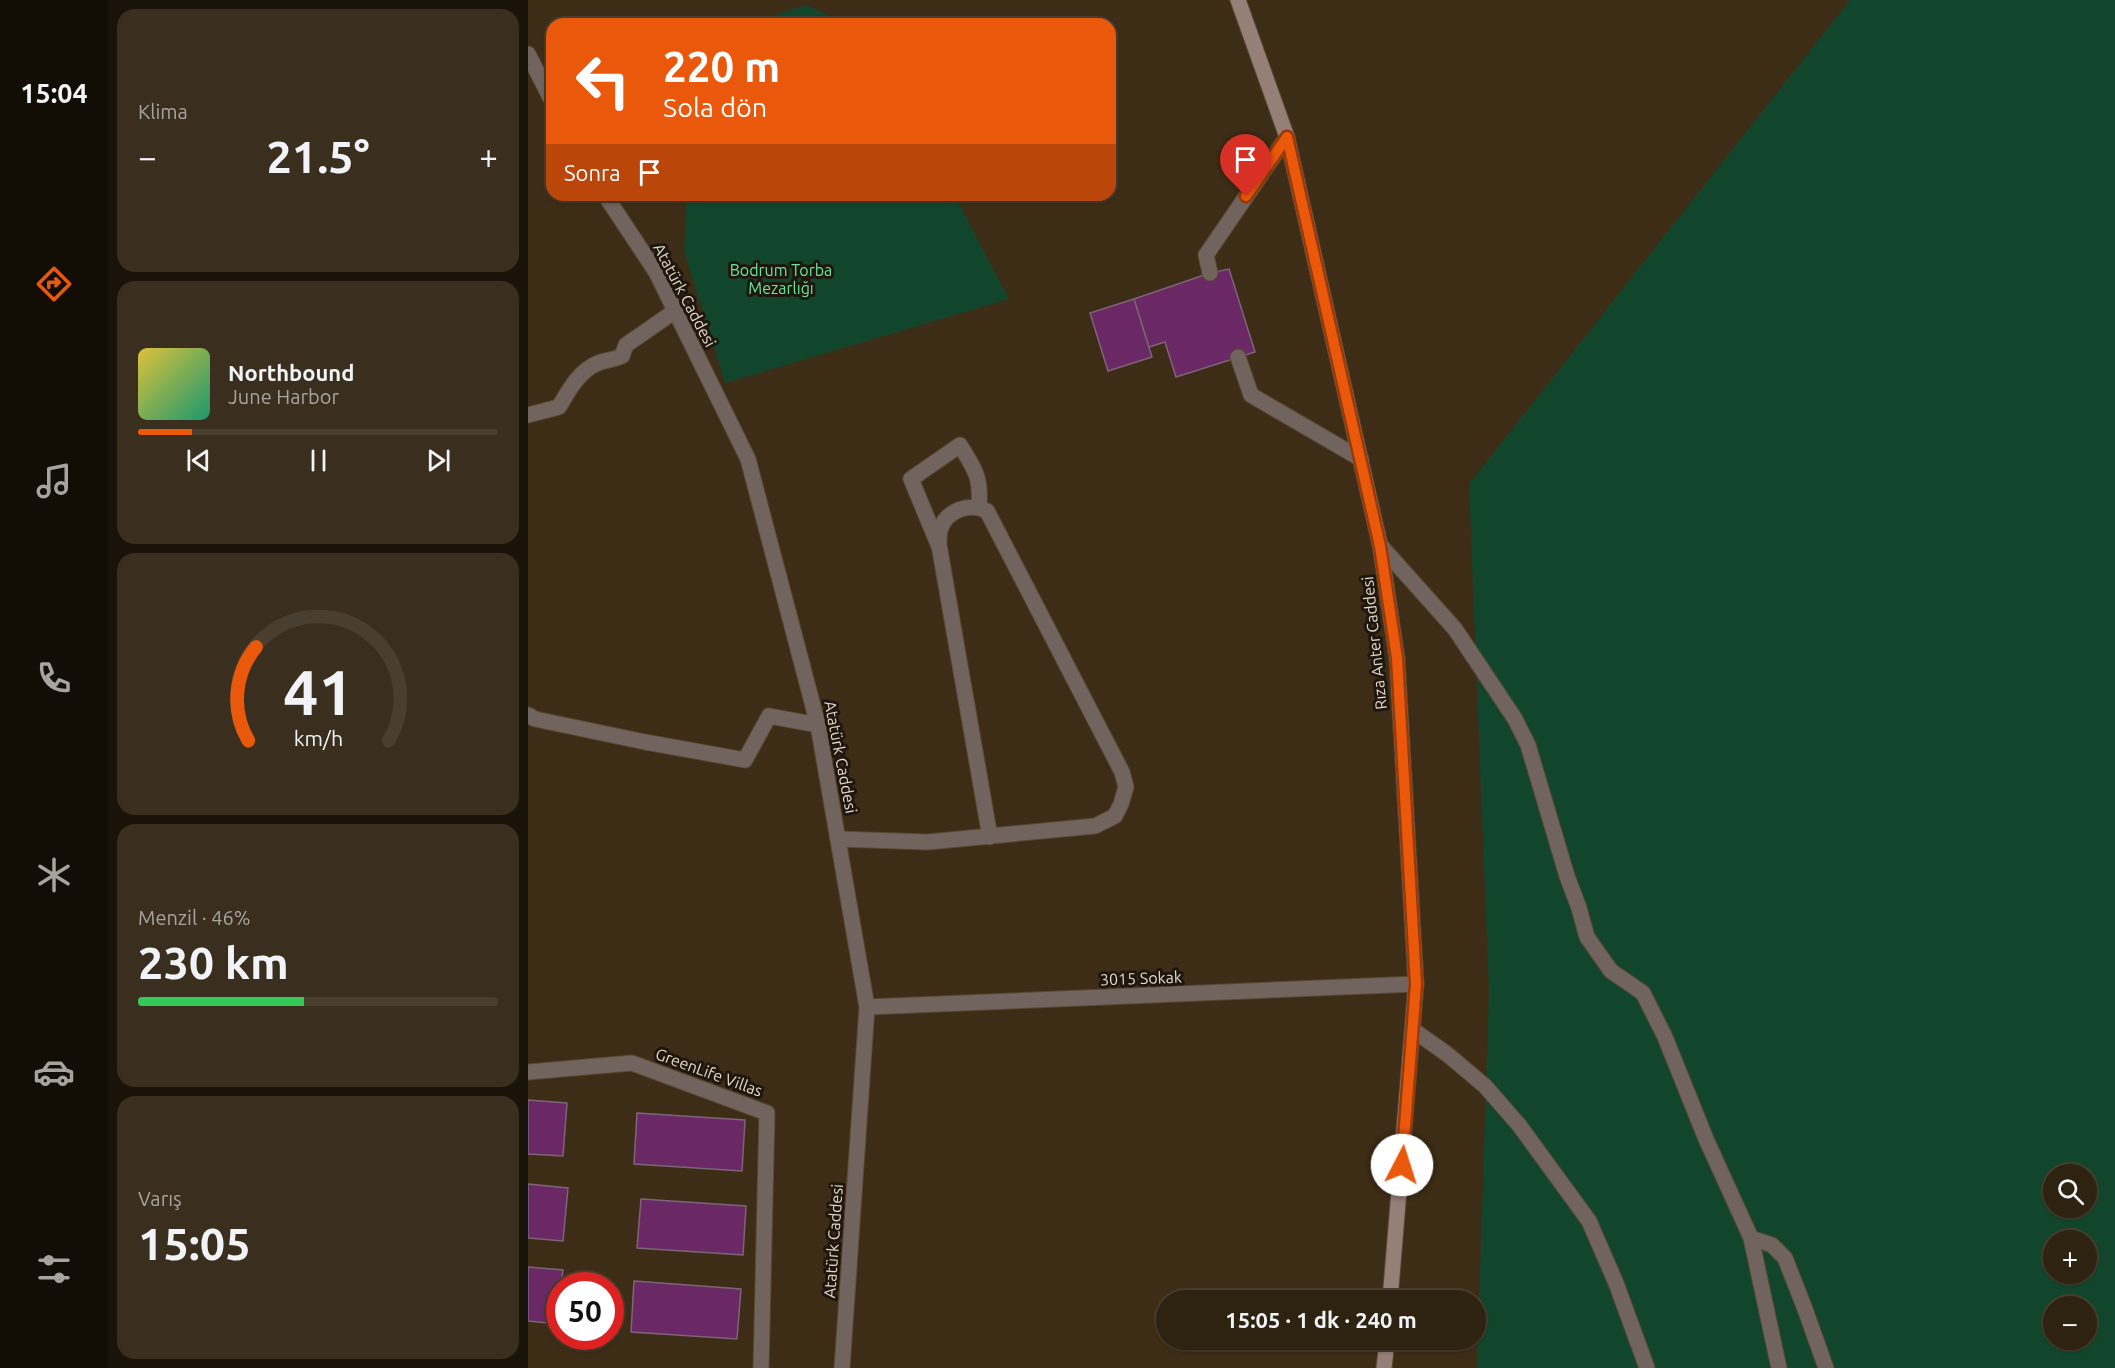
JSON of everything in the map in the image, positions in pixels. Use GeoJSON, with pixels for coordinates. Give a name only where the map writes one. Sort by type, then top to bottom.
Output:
{"type":"FeatureCollection","features":[{"type":"Feature","properties":{"kind":"main road","name":"Rıza Anter Caddesi"},"geometry":{"type":"LineString","coordinates":[[1238,0],[1287,137],[1380,546],[1397,658],[1416,984],[1391,1290]]}},
{"type":"Feature","properties":{"kind":"main road"},"geometry":{"type":"LineString","coordinates":[[1384,1368],[1386,1350]]}},
{"type":"Feature","properties":{"kind":"street"},"geometry":{"type":"LineString","coordinates":[[528,54],[546,89]]}},
{"type":"Feature","properties":{"kind":"street"},"geometry":{"type":"LineString","coordinates":[[1210,273],[1206,255],[1287,137]]}},
{"type":"Feature","properties":{"kind":"street","name":"Atatürk Caddesi"},"geometry":{"type":"LineString","coordinates":[[609,201],[656,272],[748,459],[818,725],[867,1007],[842,1368]]}},
{"type":"Feature","properties":{"kind":"street"},"geometry":{"type":"LineString","coordinates":[[528,415],[559,407],[578,378],[599,363],[610,362],[622,356],[626,345],[675,311]]}},
{"type":"Feature","properties":{"kind":"street"},"geometry":{"type":"LineString","coordinates":[[1238,357],[1251,395],[1361,459]]}},
{"type":"Feature","properties":{"kind":"street"},"geometry":{"type":"LineString","coordinates":[[979,507],[980,486],[977,473],[960,445],[911,479],[939,545],[990,837]]}},
{"type":"Feature","properties":{"kind":"street"},"geometry":{"type":"LineString","coordinates":[[838,839],[928,842],[1095,825],[1115,816],[1121,804],[1126,787],[1122,772],[987,512],[979,507],[971,506],[957,510],[946,518],[940,530],[939,545]]}},
{"type":"Feature","properties":{"kind":"street"},"geometry":{"type":"LineString","coordinates":[[1380,546],[1455,628],[1515,719],[1528,745],[1567,876],[1580,908],[1587,937],[1611,971],[1643,993],[1665,1037],[1706,1139],[1751,1238],[1779,1368]]}},
{"type":"Feature","properties":{"kind":"street"},"geometry":{"type":"LineString","coordinates":[[528,715],[535,719],[634,740],[745,760],[769,716],[818,725]]}},
{"type":"Feature","properties":{"kind":"street","name":"3015 Sokak"},"geometry":{"type":"LineString","coordinates":[[867,1007],[1416,984]]}},
{"type":"Feature","properties":{"kind":"street"},"geometry":{"type":"LineString","coordinates":[[1413,1030],[1447,1054],[1485,1086],[1519,1125],[1589,1221],[1616,1283],[1647,1368]]}},
{"type":"Feature","properties":{"kind":"street","name":"GreenLife Villas"},"geometry":{"type":"LineString","coordinates":[[528,1072],[632,1063],[767,1113],[761,1368]]}},
{"type":"Feature","properties":{"kind":"street"},"geometry":{"type":"LineString","coordinates":[[1751,1238],[1772,1245],[1785,1258],[1826,1368]]}},
{"type":"Feature","properties":{"kind":"green space"},"geometry":{"type":"Polygon","coordinates":[[[1850,0],[2115,0],[2115,1368],[1477,1368],[1478,1350],[1486,1350],[1486,1290],[1479,1290],[1489,992],[1469,484],[1850,0]]]}},
{"type":"Feature","properties":{"kind":"green space"},"geometry":{"type":"Polygon","coordinates":[[[806,5],[834,18],[766,18],[806,5]]]}},
{"type":"Feature","properties":{"kind":"green space","name":"Bodrum Torba Mezarlığı"},"geometry":{"type":"Polygon","coordinates":[[[687,201],[957,201],[1009,299],[725,383],[684,251],[687,201]]]}},
{"type":"Feature","properties":{"kind":"building"},"geometry":{"type":"Polygon","coordinates":[[[1229,269],[1255,352],[1176,377],[1165,342],[1149,347],[1134,299],[1210,273],[1229,269]]]}},
{"type":"Feature","properties":{"kind":"building"},"geometry":{"type":"Polygon","coordinates":[[[1134,299],[1152,357],[1108,371],[1090,313],[1134,299]]]}},
{"type":"Feature","properties":{"kind":"building"},"geometry":{"type":"Polygon","coordinates":[[[528,1100],[567,1103],[563,1156],[528,1154],[528,1100]]]}},
{"type":"Feature","properties":{"kind":"building"},"geometry":{"type":"Polygon","coordinates":[[[637,1113],[745,1120],[742,1171],[634,1164],[637,1113]]]}},
{"type":"Feature","properties":{"kind":"building"},"geometry":{"type":"Polygon","coordinates":[[[528,1184],[568,1188],[563,1241],[528,1238],[528,1184]]]}},
{"type":"Feature","properties":{"kind":"building"},"geometry":{"type":"Polygon","coordinates":[[[641,1199],[746,1206],[743,1255],[637,1248],[641,1199]]]}},
{"type":"Feature","properties":{"kind":"building"},"geometry":{"type":"Polygon","coordinates":[[[528,1267],[563,1270],[563,1272],[546,1272],[546,1323],[528,1321],[528,1267]]]}},
{"type":"Feature","properties":{"kind":"building"},"geometry":{"type":"Polygon","coordinates":[[[634,1281],[741,1289],[737,1339],[631,1332],[634,1281]]]}},
{"type":"Feature","properties":{"kind":"route"},"geometry":{"type":"LineString","coordinates":[[1246,196],[1287,137],[1380,546],[1397,658],[1416,984],[1402,1165]]}}]}
